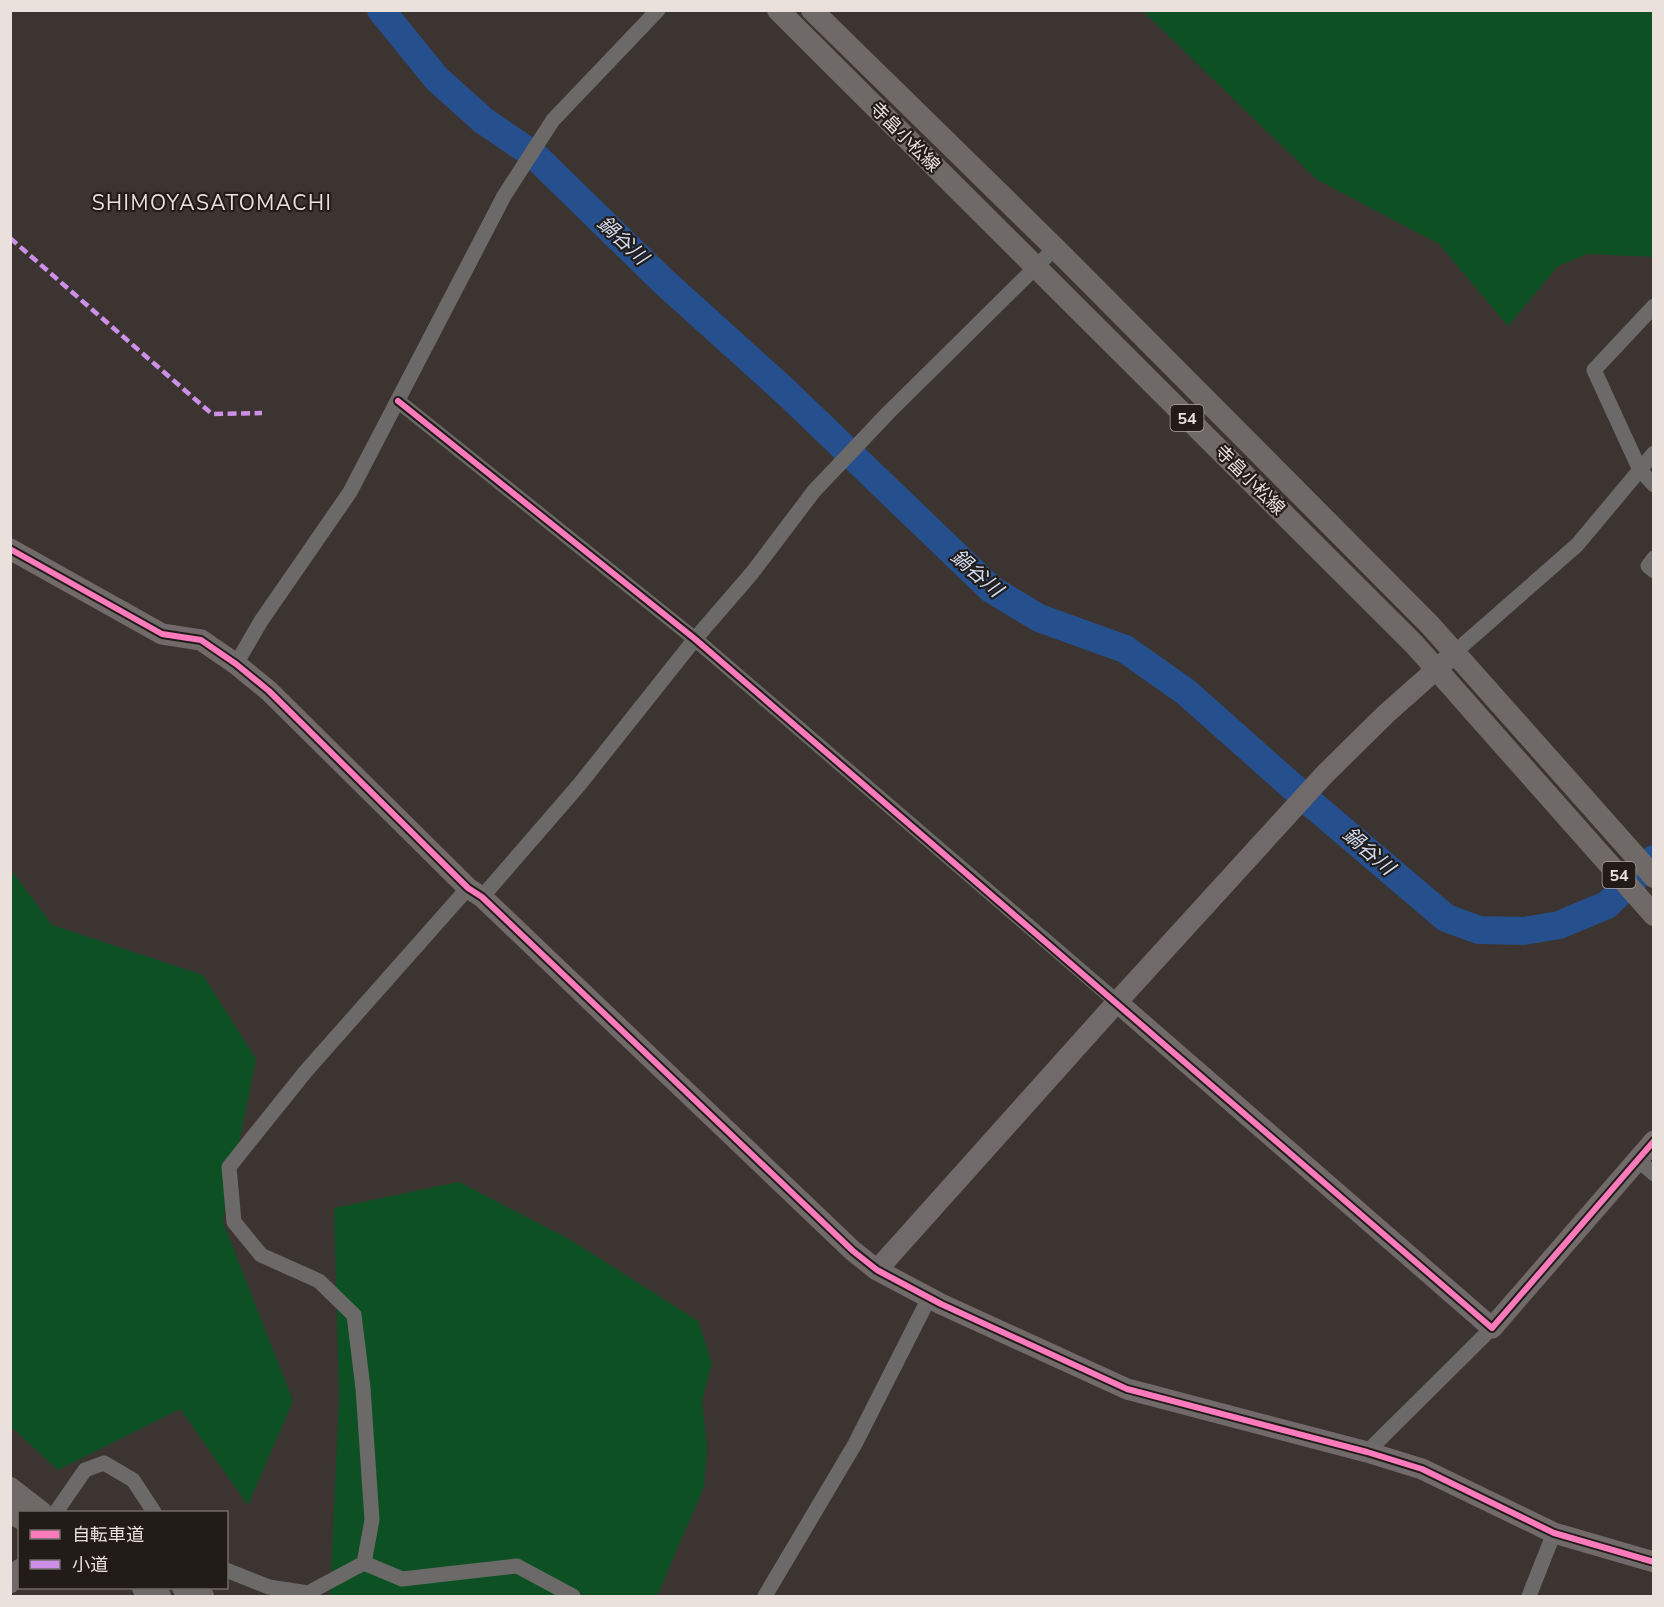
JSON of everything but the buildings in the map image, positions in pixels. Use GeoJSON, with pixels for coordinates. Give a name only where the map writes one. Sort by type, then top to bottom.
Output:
{"type":"FeatureCollection","features":[{"type":"Feature","properties":{"kind":"main road","name":"寺畠小松線"},"geometry":{"type":"LineString","coordinates":[[778,10],[1405,636],[1653,915]]}},
{"type":"Feature","properties":{"kind":"main road","name":"寺畠小松線"},"geometry":{"type":"LineString","coordinates":[[813,10],[1055,248],[1430,624],[1653,877]]}},
{"type":"Feature","properties":{"kind":"main road"},"geometry":{"type":"LineString","coordinates":[[10,1488],[40,1511]]}},
{"type":"Feature","properties":{"kind":"main road"},"geometry":{"type":"LineString","coordinates":[[187,1589],[203,1596]]}},
{"type":"Feature","properties":{"kind":"street"},"geometry":{"type":"LineString","coordinates":[[236,664],[261,621],[350,492],[504,196],[553,120],[658,10]]}},
{"type":"Feature","properties":{"kind":"street"},"geometry":{"type":"LineString","coordinates":[[364,1563],[372,1520],[363,1388],[354,1315],[319,1281],[261,1255],[234,1222],[228,1167],[306,1071],[579,785],[695,639],[752,573],[814,491],[888,413],[1055,248]]}},
{"type":"Feature","properties":{"kind":"street"},"geometry":{"type":"LineString","coordinates":[[1653,306],[1594,370],[1640,470],[1653,485]]}},
{"type":"Feature","properties":{"kind":"street"},"geometry":{"type":"LineString","coordinates":[[398,401],[695,639],[1492,1328]]}},
{"type":"Feature","properties":{"kind":"street"},"geometry":{"type":"LineString","coordinates":[[877,1270],[1325,774],[1387,713],[1577,545],[1653,453]]}},
{"type":"Feature","properties":{"kind":"street"},"geometry":{"type":"LineString","coordinates":[[10,549],[162,634],[201,640],[236,664],[278,699],[475,892],[853,1251],[877,1270],[929,1298],[1127,1389],[1367,1452],[1422,1469],[1554,1533],[1653,1562]]}},
{"type":"Feature","properties":{"kind":"street"},"geometry":{"type":"LineString","coordinates":[[1653,558],[1648,566],[1653,571]]}},
{"type":"Feature","properties":{"kind":"street"},"geometry":{"type":"LineString","coordinates":[[1367,1452],[1492,1328],[1653,1141]]}},
{"type":"Feature","properties":{"kind":"street"},"geometry":{"type":"LineString","coordinates":[[1637,1159],[1653,1174]]}},
{"type":"Feature","properties":{"kind":"street"},"geometry":{"type":"LineString","coordinates":[[765,1596],[855,1444],[929,1298]]}},
{"type":"Feature","properties":{"kind":"street"},"geometry":{"type":"LineString","coordinates":[[57,1511],[85,1470],[104,1463],[133,1480],[153,1511]]}},
{"type":"Feature","properties":{"kind":"street"},"geometry":{"type":"LineString","coordinates":[[1529,1596],[1554,1533]]}},
{"type":"Feature","properties":{"kind":"street"},"geometry":{"type":"LineString","coordinates":[[228,1571],[269,1587],[308,1593],[364,1563]]}},
{"type":"Feature","properties":{"kind":"street"},"geometry":{"type":"LineString","coordinates":[[364,1563],[402,1579],[517,1566],[573,1596]]}},
{"type":"Feature","properties":{"kind":"green space"},"geometry":{"type":"Polygon","coordinates":[[[1143,11],[1653,11],[1653,257],[1588,254],[1558,266],[1508,326],[1439,244],[1316,179],[1143,11]]]}},
{"type":"Feature","properties":{"kind":"green space"},"geometry":{"type":"Polygon","coordinates":[[[11,870],[52,925],[203,975],[256,1059],[223,1222],[293,1401],[248,1505],[180,1409],[58,1470],[11,1427],[11,870]]]}},
{"type":"Feature","properties":{"kind":"green space"},"geometry":{"type":"Polygon","coordinates":[[[459,1182],[569,1239],[698,1321],[712,1363],[702,1401],[707,1446],[704,1487],[657,1596],[330,1596],[339,1398],[334,1208],[459,1182]]]}},
{"type":"Feature","properties":{"kind":"waterway","name":"鍋谷川"},"geometry":{"type":"LineString","coordinates":[[381,10],[437,79],[484,121],[534,155],[663,281],[786,392],[991,589],[1039,618],[1125,649],[1186,692],[1312,804],[1446,918],[1479,930],[1524,931],[1559,925],[1607,905],[1654,859]]}},
{"type":"Feature","properties":{"kind":"marked path"},"geometry":{"type":"LineString","coordinates":[[10,238],[212,414],[262,413]]}},
{"type":"Feature","properties":{"kind":"cycle path"},"geometry":{"type":"LineString","coordinates":[[398,401],[695,639],[1492,1328],[1654,1141]]}},
{"type":"Feature","properties":{"kind":"cycle path"},"geometry":{"type":"LineString","coordinates":[[10,549],[162,634],[201,640],[269,691],[468,888],[482,897],[853,1251],[877,1270],[941,1304],[1127,1389],[1367,1452],[1422,1469],[1554,1533],[1654,1562]]}},
{"type":"Feature","properties":{"kind":"district","name":"SHIMOYASATOMACHI"},"geometry":{"type":"Point","coordinates":[212,203]}}]}
